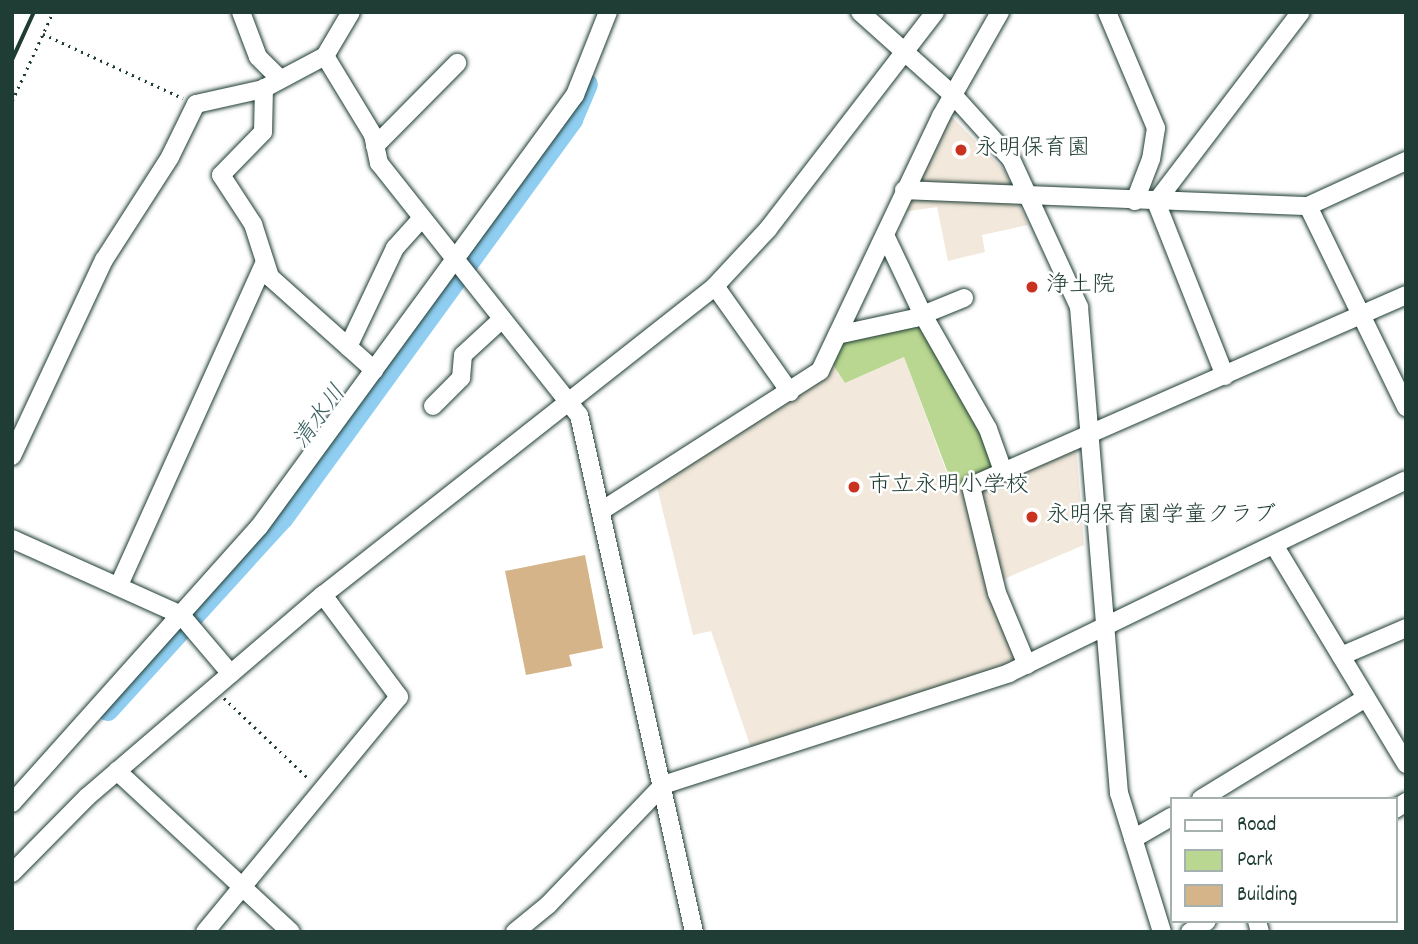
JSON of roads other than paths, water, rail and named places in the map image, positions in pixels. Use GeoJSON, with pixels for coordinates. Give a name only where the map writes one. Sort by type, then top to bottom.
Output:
{"type":"FeatureCollection","features":[{"type":"Feature","properties":{"kind":"street"},"geometry":{"type":"LineString","coordinates":[[241,12],[258,57],[272,83],[262,132],[221,175],[253,224],[270,277],[374,370]]}},
{"type":"Feature","properties":{"kind":"street"},"geometry":{"type":"LineString","coordinates":[[12,456],[104,260],[170,157],[196,104],[272,83],[325,56],[351,12]]}},
{"type":"Feature","properties":{"kind":"street"},"geometry":{"type":"LineString","coordinates":[[12,803],[259,527],[575,95],[608,12]]}},
{"type":"Feature","properties":{"kind":"street"},"geometry":{"type":"LineString","coordinates":[[860,12],[954,96],[1012,159],[1079,307],[1119,793],[1162,932]]}},
{"type":"Feature","properties":{"kind":"street"},"geometry":{"type":"LineString","coordinates":[[12,873],[117,771],[323,595],[715,286],[768,229],[935,12]]}},
{"type":"Feature","properties":{"kind":"street"},"geometry":{"type":"LineString","coordinates":[[601,511],[820,371],[904,190],[1000,12]]}},
{"type":"Feature","properties":{"kind":"street"},"geometry":{"type":"LineString","coordinates":[[1107,12],[1156,128],[1152,159],[1135,201]]}},
{"type":"Feature","properties":{"kind":"street"},"geometry":{"type":"LineString","coordinates":[[1156,202],[1301,12]]}},
{"type":"Feature","properties":{"kind":"street"},"geometry":{"type":"LineString","coordinates":[[325,56],[375,146],[379,163],[500,321],[571,401],[601,511],[694,932]]}},
{"type":"Feature","properties":{"kind":"street"},"geometry":{"type":"LineString","coordinates":[[375,146],[457,63]]}},
{"type":"Feature","properties":{"kind":"street"},"geometry":{"type":"LineString","coordinates":[[904,190],[1308,206],[1406,161]]}},
{"type":"Feature","properties":{"kind":"street"},"geometry":{"type":"LineString","coordinates":[[1156,202],[1225,376]]}},
{"type":"Feature","properties":{"kind":"street"},"geometry":{"type":"LineString","coordinates":[[1308,206],[1406,407]]}},
{"type":"Feature","properties":{"kind":"street"},"geometry":{"type":"LineString","coordinates":[[348,347],[395,248],[421,219]]}},
{"type":"Feature","properties":{"kind":"street"},"geometry":{"type":"LineString","coordinates":[[885,234],[923,315],[988,429],[1003,471]]}},
{"type":"Feature","properties":{"kind":"street"},"geometry":{"type":"LineString","coordinates":[[119,585],[265,262]]}},
{"type":"Feature","properties":{"kind":"street"},"geometry":{"type":"LineString","coordinates":[[715,286],[790,392]]}},
{"type":"Feature","properties":{"kind":"street"},"geometry":{"type":"LineString","coordinates":[[1027,665],[997,593],[971,486],[1406,295]]}},
{"type":"Feature","properties":{"kind":"street"},"geometry":{"type":"LineString","coordinates":[[837,335],[923,315],[964,298]]}},
{"type":"Feature","properties":{"kind":"street"},"geometry":{"type":"LineString","coordinates":[[433,407],[461,379],[463,355],[500,321]]}},
{"type":"Feature","properties":{"kind":"street"},"geometry":{"type":"LineString","coordinates":[[515,932],[663,785],[1027,665],[1406,480]]}},
{"type":"Feature","properties":{"kind":"street"},"geometry":{"type":"LineString","coordinates":[[12,539],[181,615],[231,674]]}},
{"type":"Feature","properties":{"kind":"street"},"geometry":{"type":"LineString","coordinates":[[1274,545],[1406,764]]}},
{"type":"Feature","properties":{"kind":"street"},"geometry":{"type":"LineString","coordinates":[[205,932],[240,884],[399,696],[323,595]]}},
{"type":"Feature","properties":{"kind":"street"},"geometry":{"type":"LineString","coordinates":[[1341,656],[1406,628]]}},
{"type":"Feature","properties":{"kind":"street"},"geometry":{"type":"LineString","coordinates":[[1210,796],[1366,698]]}},
{"type":"Feature","properties":{"kind":"street"},"geometry":{"type":"LineString","coordinates":[[117,771],[291,932]]}},
{"type":"Feature","properties":{"kind":"street"},"geometry":{"type":"LineString","coordinates":[[1133,839],[1170,818]]}},
{"type":"Feature","properties":{"kind":"waterway","name":"清水川"},"geometry":{"type":"LineString","coordinates":[[107,709],[282,517],[571,119],[586,84]]}},
{"type":"Feature","properties":{"kind":"railway"},"geometry":{"type":"LineString","coordinates":[[12,60],[34,12]]}},
{"type":"Feature","properties":{"kind":"place","name":"永明保育園"},"geometry":{"type":"Point","coordinates":[961,150]}},
{"type":"Feature","properties":{"kind":"place","name":"浄土院"},"geometry":{"type":"Point","coordinates":[1032,287]}},
{"type":"Feature","properties":{"kind":"place","name":"市立永明小学校"},"geometry":{"type":"Point","coordinates":[854,487]}},
{"type":"Feature","properties":{"kind":"place","name":"永明保育園学童クラブ"},"geometry":{"type":"Point","coordinates":[1032,517]}}]}
